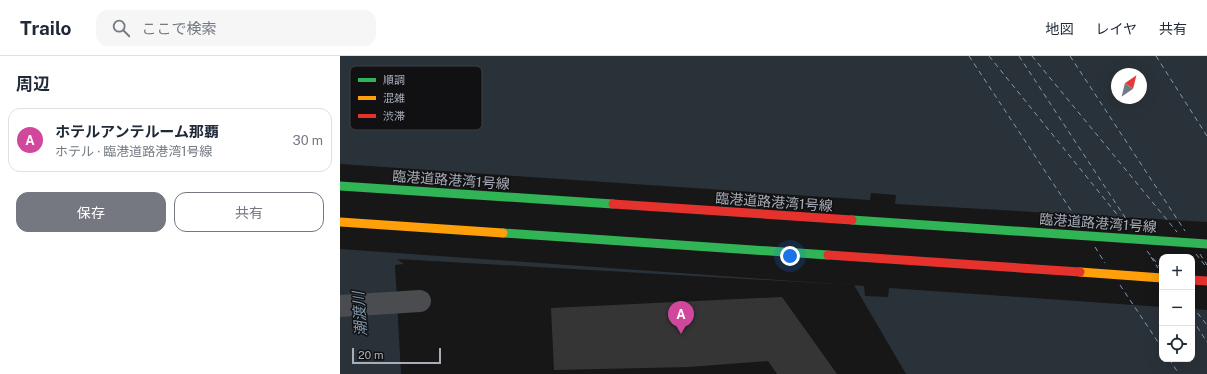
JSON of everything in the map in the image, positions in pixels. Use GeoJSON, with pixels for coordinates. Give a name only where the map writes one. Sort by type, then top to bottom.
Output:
{"type":"FeatureCollection","features":[{"type":"Feature","properties":{"kind":"street","name":"臨港道路港湾1号線"},"geometry":{"type":"LineString","coordinates":[[340,186],[1207,244]]}},
{"type":"Feature","properties":{"kind":"street"},"geometry":{"type":"LineString","coordinates":[[340,222],[1159,278]]}},
{"type":"Feature","properties":{"kind":"street"},"geometry":{"type":"LineString","coordinates":[[1195,280],[1207,281]]}},
{"type":"Feature","properties":{"kind":"street"},"geometry":{"type":"LineString","coordinates":[[340,306],[420,301]]}},
{"type":"Feature","properties":{"kind":"water","name":"潮渡川"},"geometry":{"type":"Polygon","coordinates":[[[340,56],[1207,56],[1207,374],[906,374],[854,285],[397,259],[404,264],[395,265],[401,374],[340,374],[340,56]]]}},
{"type":"Feature","properties":{"kind":"pier"},"geometry":{"type":"Polygon","coordinates":[[[340,164],[870,200],[871,193],[896,195],[895,204],[1207,222],[1207,310],[1195,309],[1195,254],[1159,254],[1159,307],[889,288],[888,297],[865,296],[864,286],[340,249],[340,164]]]}},
{"type":"Feature","properties":{"kind":"building"},"geometry":{"type":"Polygon","coordinates":[[[782,297],[837,374],[777,374],[768,361],[689,367],[554,370],[551,308],[782,297]]]}},
{"type":"Feature","properties":{"kind":"ferry route"},"geometry":{"type":"LineString","coordinates":[[969,56],[1080,224]]}},
{"type":"Feature","properties":{"kind":"ferry route"},"geometry":{"type":"LineString","coordinates":[[989,56],[1128,228]]}},
{"type":"Feature","properties":{"kind":"ferry route"},"geometry":{"type":"LineString","coordinates":[[1019,56],[1132,228]]}},
{"type":"Feature","properties":{"kind":"ferry route"},"geometry":{"type":"LineString","coordinates":[[1032,56],[1177,232]]}},
{"type":"Feature","properties":{"kind":"ferry route"},"geometry":{"type":"LineString","coordinates":[[1070,56],[1185,231]]}},
{"type":"Feature","properties":{"kind":"ferry route"},"geometry":{"type":"LineString","coordinates":[[1156,56],[1207,136]]}},
{"type":"Feature","properties":{"kind":"ferry route"},"geometry":{"type":"LineString","coordinates":[[1095,247],[1105,263]]}},
{"type":"Feature","properties":{"kind":"ferry route"},"geometry":{"type":"LineString","coordinates":[[1147,251],[1159,266]]}},
{"type":"Feature","properties":{"kind":"ferry route"},"geometry":{"type":"LineString","coordinates":[[1196,254],[1207,268]]}},
{"type":"Feature","properties":{"kind":"ferry route"},"geometry":{"type":"LineString","coordinates":[[1200,254],[1207,265]]}},
{"type":"Feature","properties":{"kind":"ferry route"},"geometry":{"type":"LineString","coordinates":[[1151,257],[1158,268]]}},
{"type":"Feature","properties":{"kind":"ferry route"},"geometry":{"type":"LineString","coordinates":[[1120,285],[1159,344]]}},
{"type":"Feature","properties":{"kind":"ferry route"},"geometry":{"type":"LineString","coordinates":[[1195,310],[1207,325]]}},
{"type":"Feature","properties":{"kind":"ferry route"},"geometry":{"type":"LineString","coordinates":[[1195,324],[1207,342]]}},
{"type":"Feature","properties":{"kind":"ferry route"},"geometry":{"type":"LineString","coordinates":[[1171,362],[1179,374]]}},
{"type":"Feature","properties":{"kind":"traffic: fast"},"geometry":{"type":"LineString","coordinates":[[340,186],[613,204]]}},
{"type":"Feature","properties":{"kind":"traffic: fast"},"geometry":{"type":"LineString","coordinates":[[852,220],[1207,244]]}},
{"type":"Feature","properties":{"kind":"traffic: fast"},"geometry":{"type":"LineString","coordinates":[[503,233],[828,255]]}},
{"type":"Feature","properties":{"kind":"traffic: slow"},"geometry":{"type":"LineString","coordinates":[[340,222],[503,233]]}},
{"type":"Feature","properties":{"kind":"traffic: slow"},"geometry":{"type":"LineString","coordinates":[[1080,272],[1159,278]]}},
{"type":"Feature","properties":{"kind":"traffic: jam"},"geometry":{"type":"LineString","coordinates":[[613,204],[852,220]]}},
{"type":"Feature","properties":{"kind":"traffic: jam"},"geometry":{"type":"LineString","coordinates":[[828,255],[1080,272]]}},
{"type":"Feature","properties":{"kind":"traffic: jam"},"geometry":{"type":"LineString","coordinates":[[1195,280],[1207,281]]}},
{"type":"Feature","properties":{"kind":"place","name":"ホテルアンテルーム那覇"},"geometry":{"type":"Point","coordinates":[681,334]}}]}
